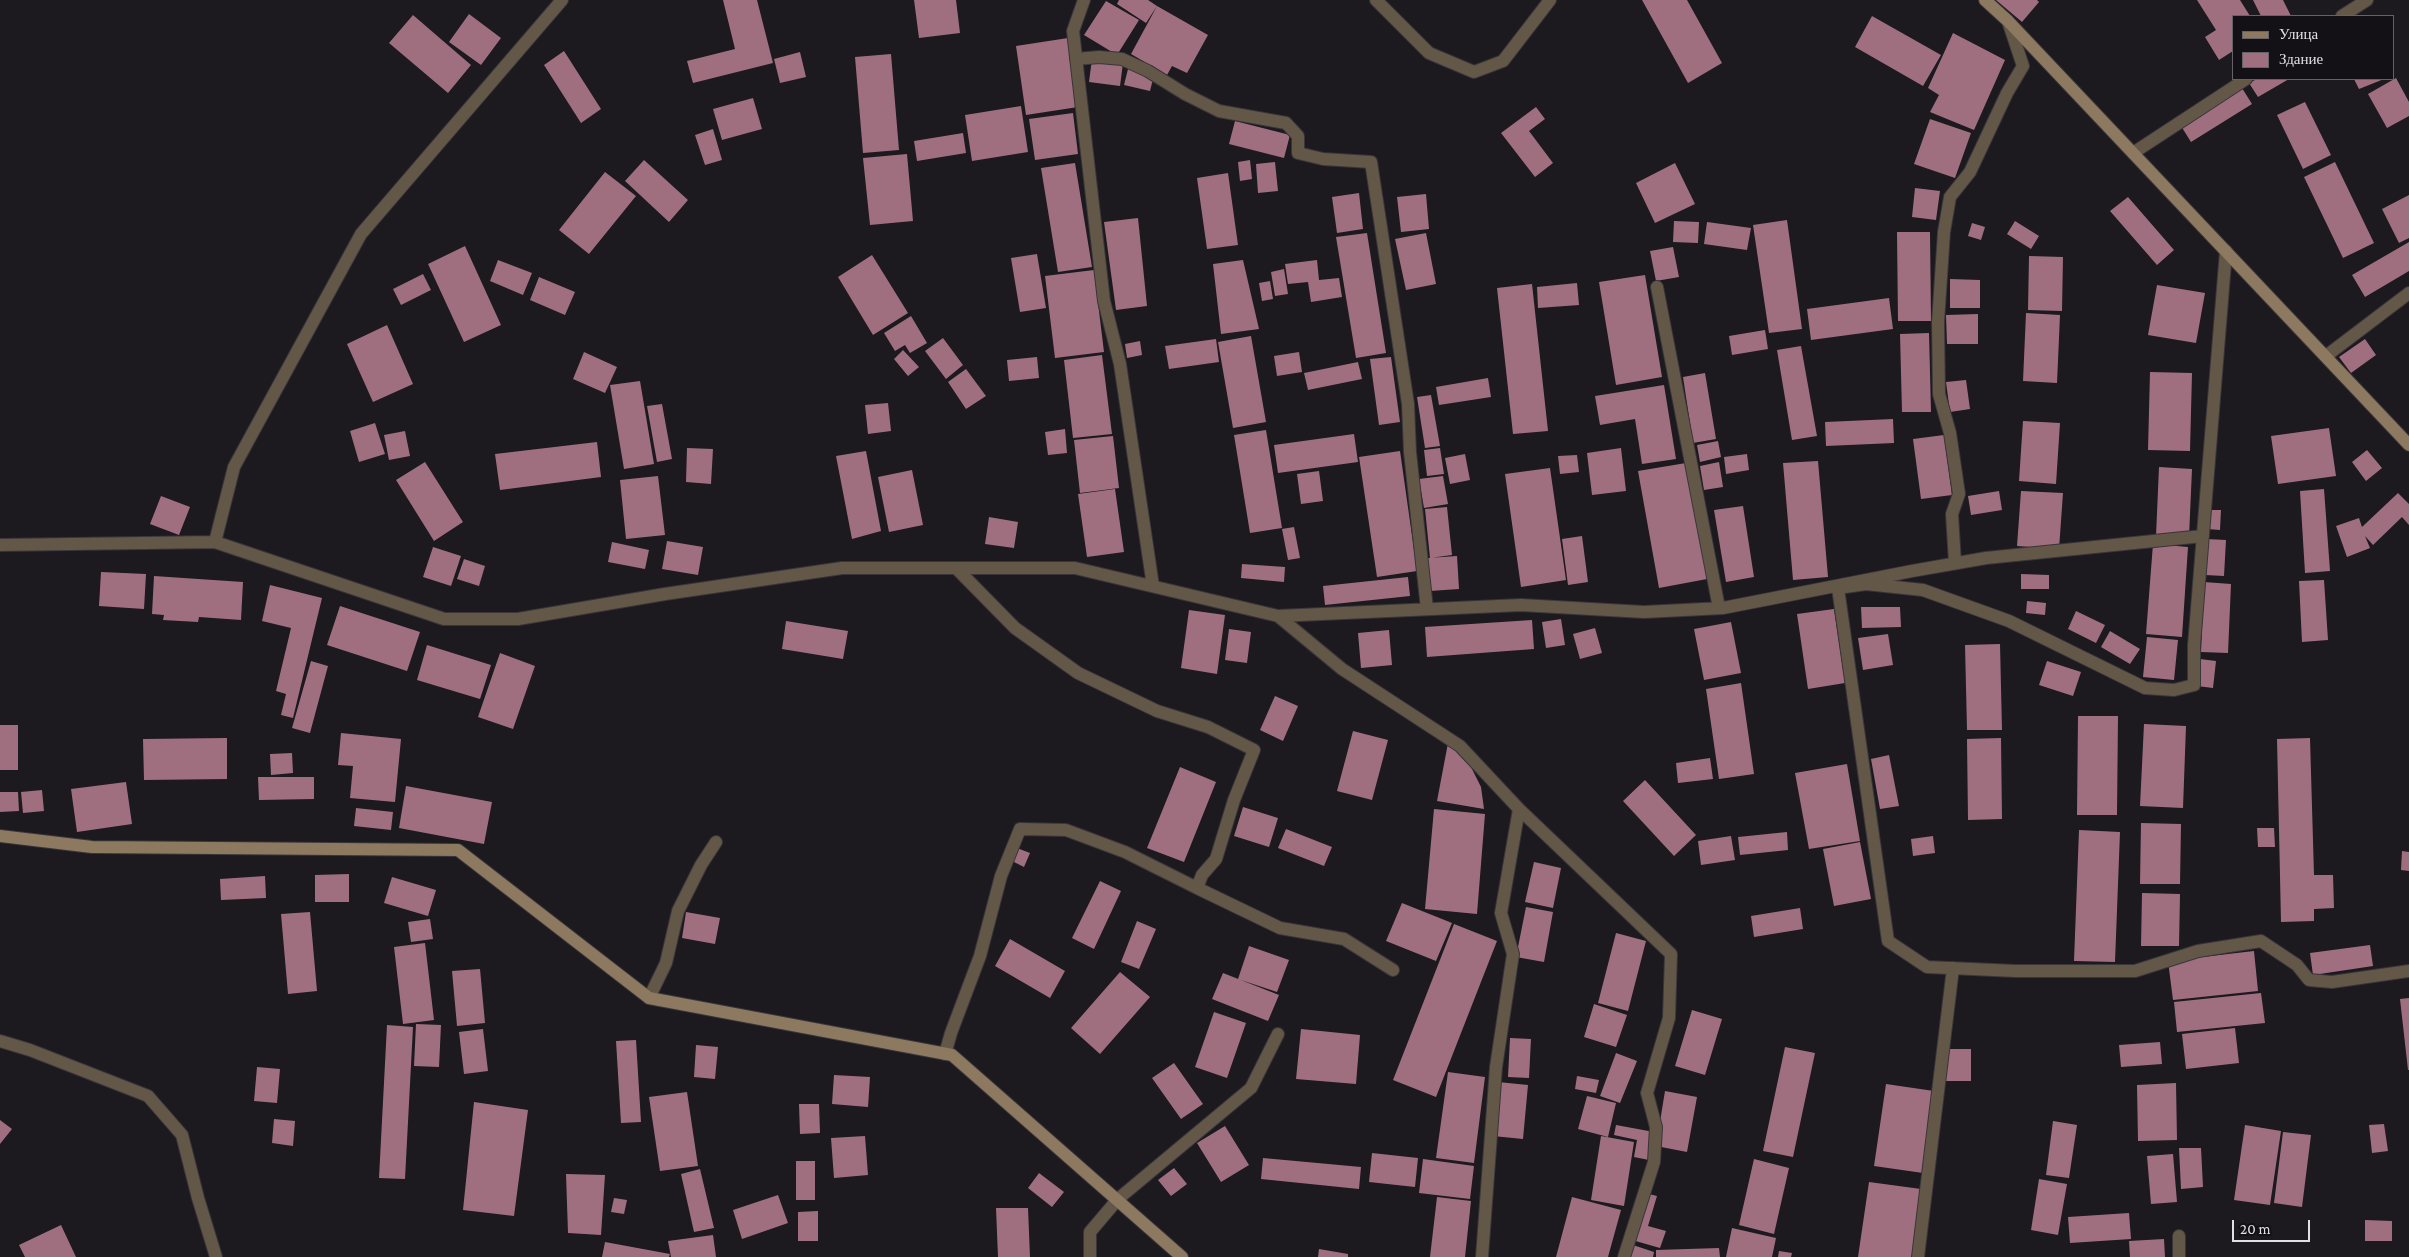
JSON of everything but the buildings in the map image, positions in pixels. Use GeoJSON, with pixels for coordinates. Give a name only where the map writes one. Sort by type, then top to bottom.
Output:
{"type":"FeatureCollection","features":[{"type":"Feature","properties":{"kind":"street"},"geometry":{"type":"LineString","coordinates":[[215,542],[234,467],[361,234],[562,0]]}},
{"type":"Feature","properties":{"kind":"street"},"geometry":{"type":"LineString","coordinates":[[1084,0],[1073,31],[1104,301],[1120,364],[1153,586]]}},
{"type":"Feature","properties":{"kind":"street"},"geometry":{"type":"LineString","coordinates":[[1376,0],[1429,53],[1474,72],[1503,60],[1550,0]]}},
{"type":"Feature","properties":{"kind":"street"},"geometry":{"type":"LineString","coordinates":[[1985,0],[2008,21],[2133,152],[2409,445]]}},
{"type":"Feature","properties":{"kind":"street"},"geometry":{"type":"LineString","coordinates":[[2344,15],[2367,0]]}},
{"type":"Feature","properties":{"kind":"street"},"geometry":{"type":"LineString","coordinates":[[1955,563],[1952,514],[1959,494],[1950,433],[1939,394],[1938,322],[1944,232],[1950,197],[1970,172],[2007,93],[2023,66],[2008,21]]}},
{"type":"Feature","properties":{"kind":"street"},"geometry":{"type":"LineString","coordinates":[[1076,59],[1099,57],[1122,59],[1148,71],[1185,94],[1218,111],[1286,123],[1298,136],[1298,153],[1323,159],[1371,162],[1408,404],[1410,452],[1427,609]]}},
{"type":"Feature","properties":{"kind":"street"},"geometry":{"type":"LineString","coordinates":[[2133,152],[2244,80]]}},
{"type":"Feature","properties":{"kind":"street"},"geometry":{"type":"LineString","coordinates":[[2226,251],[2194,645],[2194,685],[2174,690],[2145,688],[2009,621],[1923,590],[1866,584],[1838,588],[1888,941],[1927,967],[2016,971],[2135,971],[2198,951],[2260,941],[2297,964],[2309,980],[2332,982],[2409,971]]}},
{"type":"Feature","properties":{"kind":"street"},"geometry":{"type":"LineString","coordinates":[[1657,287],[1719,608]]}},
{"type":"Feature","properties":{"kind":"street"},"geometry":{"type":"LineString","coordinates":[[2326,356],[2409,293]]}},
{"type":"Feature","properties":{"kind":"street"},"geometry":{"type":"LineString","coordinates":[[0,545],[29,543],[215,542],[444,619],[518,619],[665,594],[842,568],[1075,568],[1278,616],[1521,605],[1644,612],[1719,608],[1986,558],[2203,536]]}},
{"type":"Feature","properties":{"kind":"street"},"geometry":{"type":"LineString","coordinates":[[956,568],[1015,628],[1078,672],[1157,710],[1208,727],[1254,750],[1234,800],[1216,859],[1202,875],[1197,888]]}},
{"type":"Feature","properties":{"kind":"street"},"geometry":{"type":"LineString","coordinates":[[1278,616],[1342,669],[1460,746],[1519,809],[1670,954],[1669,1018],[1647,1093],[1656,1127],[1654,1162],[1624,1257]]}},
{"type":"Feature","properties":{"kind":"street"},"geometry":{"type":"LineString","coordinates":[[1482,1257],[1496,1068],[1513,954],[1501,913],[1519,809]]}},
{"type":"Feature","properties":{"kind":"street"},"geometry":{"type":"LineString","coordinates":[[945,1054],[980,956],[1001,876],[1020,830],[1066,830],[1125,852],[1280,928],[1344,939],[1393,970]]}},
{"type":"Feature","properties":{"kind":"street"},"geometry":{"type":"LineString","coordinates":[[0,836],[92,847],[458,850],[650,998],[952,1055],[1182,1257]]}},
{"type":"Feature","properties":{"kind":"street"},"geometry":{"type":"LineString","coordinates":[[650,998],[666,963],[678,911],[701,865],[716,842]]}},
{"type":"Feature","properties":{"kind":"street"},"geometry":{"type":"LineString","coordinates":[[1918,1257],[1953,968]]}},
{"type":"Feature","properties":{"kind":"street"},"geometry":{"type":"LineString","coordinates":[[1090,1257],[1090,1232],[1118,1200],[1251,1088],[1278,1034]]}},
{"type":"Feature","properties":{"kind":"street"},"geometry":{"type":"LineString","coordinates":[[0,1041],[30,1050],[148,1096],[182,1135],[198,1198],[216,1257]]}},
{"type":"Feature","properties":{"kind":"street"},"geometry":{"type":"LineString","coordinates":[[2179,1236],[2179,1257]]}}]}
